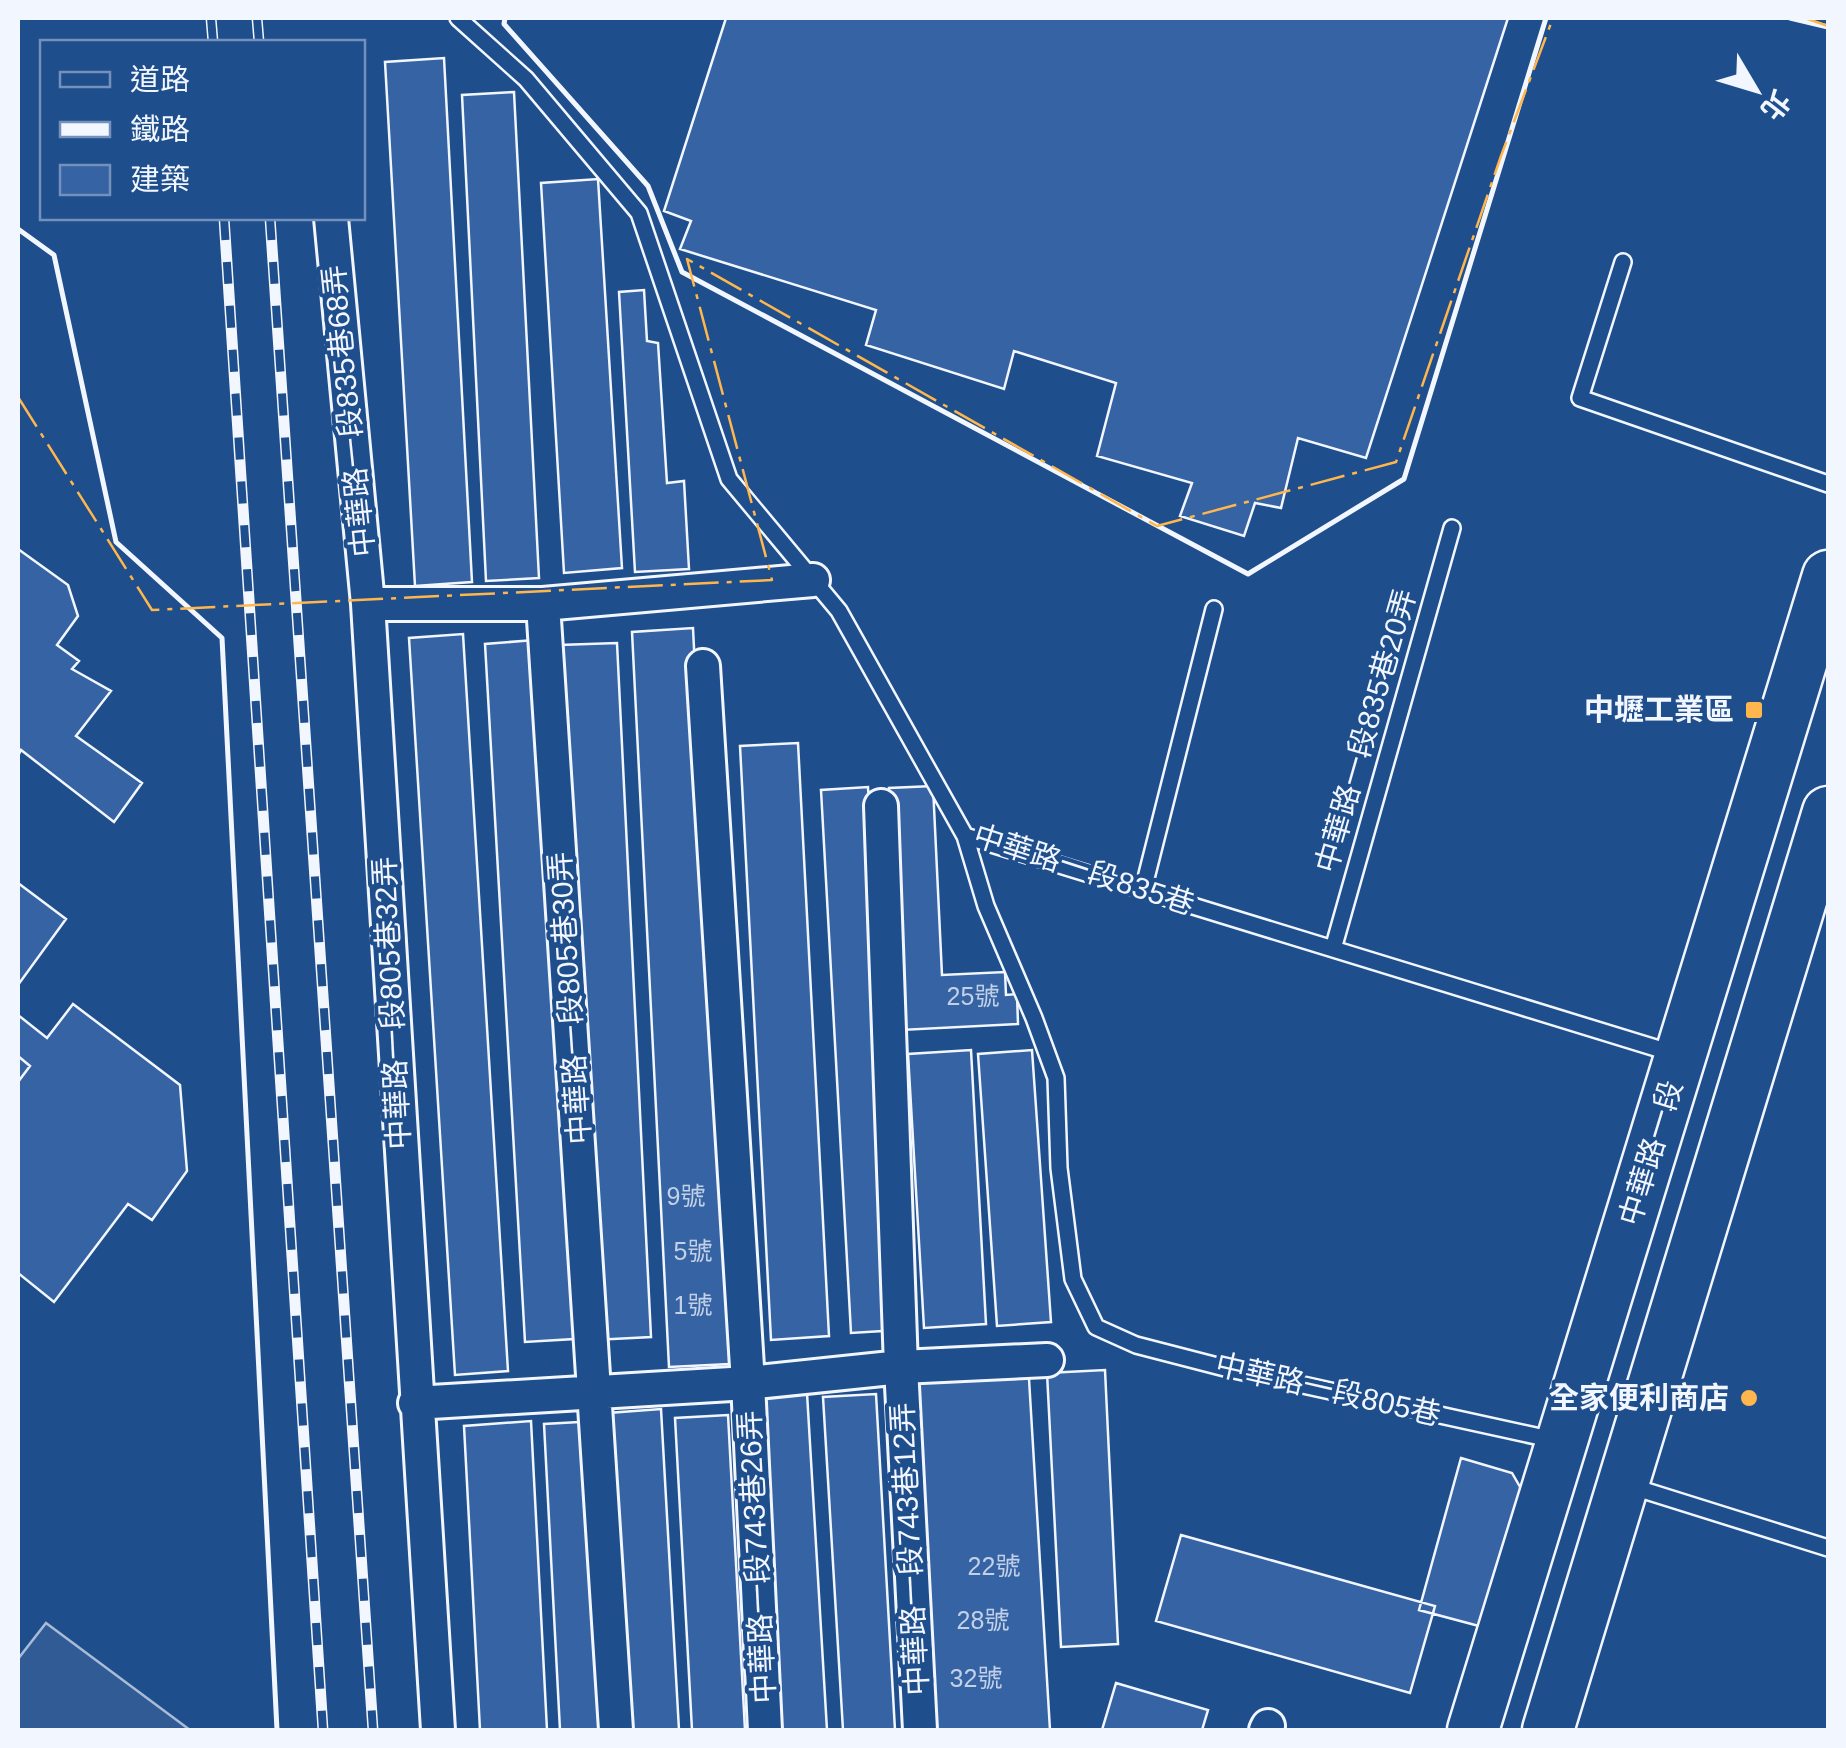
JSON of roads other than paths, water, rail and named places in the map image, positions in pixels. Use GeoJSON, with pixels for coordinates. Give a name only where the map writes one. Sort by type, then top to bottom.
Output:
{"type":"FeatureCollection","features":[{"type":"Feature","properties":{"kind":"main road","name":"中華路一段"},"geometry":{"type":"LineString","coordinates":[[1474,1730],[1828,576]]}},
{"type":"Feature","properties":{"kind":"main road"},"geometry":{"type":"LineString","coordinates":[[1548,1730],[1828,812]]}},
{"type":"Feature","properties":{"kind":"street","name":"中華路一段835巷68弄"},"geometry":{"type":"LineString","coordinates":[[331,220],[368,604]]}},
{"type":"Feature","properties":{"kind":"street"},"geometry":{"type":"LineString","coordinates":[[368,604],[543,604],[813,580]]}},
{"type":"Feature","properties":{"kind":"street","name":"中華路一段805巷32弄"},"geometry":{"type":"LineString","coordinates":[[368,604],[438,1730]]}},
{"type":"Feature","properties":{"kind":"street","name":"中華路一段805巷30弄"},"geometry":{"type":"LineString","coordinates":[[543,604],[616,1730]]}},
{"type":"Feature","properties":{"kind":"street","name":"中華路一段743巷26弄"},"geometry":{"type":"LineString","coordinates":[[704,666],[765,1730]]}},
{"type":"Feature","properties":{"kind":"street","name":"中華路一段743巷12弄"},"geometry":{"type":"LineString","coordinates":[[880,806],[901,1367],[920,1730]]}},
{"type":"Feature","properties":{"kind":"street"},"geometry":{"type":"LineString","coordinates":[[415,1403],[1047,1360]]}},
{"type":"Feature","properties":{"kind":"lane","name":"中華路一段835巷"},"geometry":{"type":"LineString","coordinates":[[458,18],[526,79],[639,213],[729,480],[839,611],[965,836],[1681,1056]]}},
{"type":"Feature","properties":{"kind":"lane"},"geometry":{"type":"LineString","coordinates":[[1623,262],[1580,398],[1828,484]]}},
{"type":"Feature","properties":{"kind":"lane","name":"中華路一段835巷20弄"},"geometry":{"type":"LineString","coordinates":[[1334,949],[1452,528]]}},
{"type":"Feature","properties":{"kind":"lane"},"geometry":{"type":"LineString","coordinates":[[1143,890],[1214,609]]}},
{"type":"Feature","properties":{"kind":"lane","name":"中華路一段805巷"},"geometry":{"type":"LineString","coordinates":[[965,836],[986,906],[1056,1078],[1059,1168],[1073,1279],[1096,1327],[1136,1345],[1208,1363],[1563,1442]]}},
{"type":"Feature","properties":{"kind":"lane"},"geometry":{"type":"LineString","coordinates":[[1624,1484],[1828,1548]]}},
{"type":"Feature","properties":{"kind":"railway"},"geometry":{"type":"LineString","coordinates":[[211,18],[213,40]]}},
{"type":"Feature","properties":{"kind":"railway"},"geometry":{"type":"LineString","coordinates":[[257,18],[259,40]]}},
{"type":"Feature","properties":{"kind":"railway"},"geometry":{"type":"LineString","coordinates":[[224,220],[323,1730]]}},
{"type":"Feature","properties":{"kind":"railway"},"geometry":{"type":"LineString","coordinates":[[270,220],[373,1730]]}},
{"type":"Feature","properties":{"kind":"place","name":"中壢工業區"},"geometry":{"type":"Point","coordinates":[1754,710]}},
{"type":"Feature","properties":{"kind":"place","name":"全家便利商店"},"geometry":{"type":"Point","coordinates":[1749,1398]}}]}
